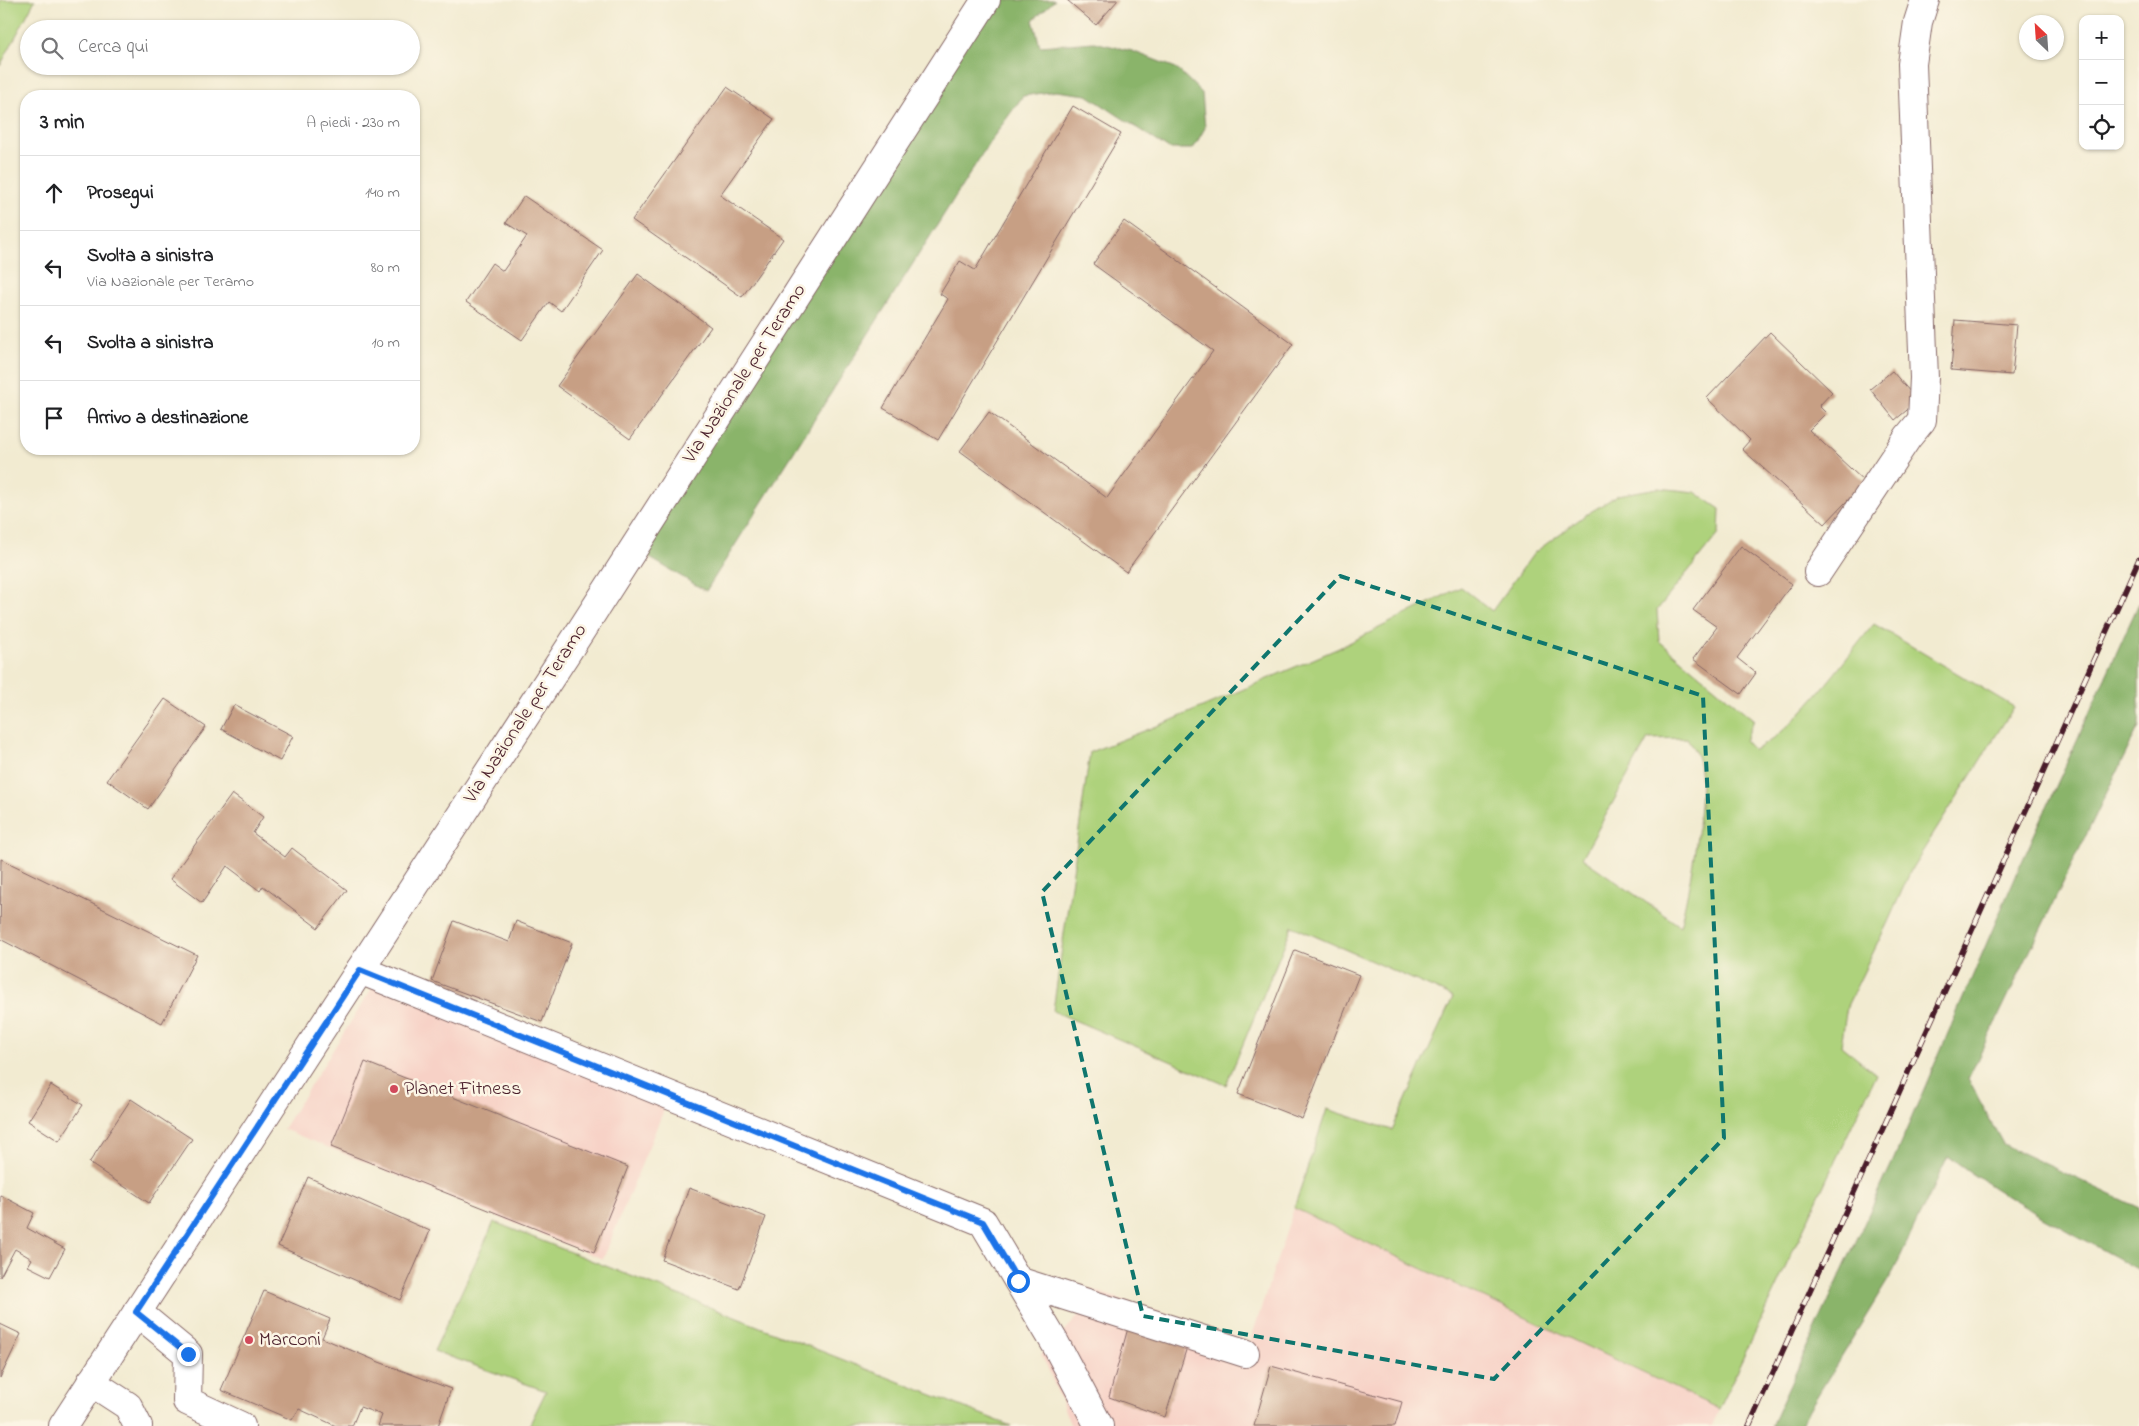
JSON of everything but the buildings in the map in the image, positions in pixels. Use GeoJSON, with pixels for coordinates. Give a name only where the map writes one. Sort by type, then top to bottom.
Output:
{"type":"FeatureCollection","features":[{"type":"Feature","properties":{"kind":"main road","name":"Via Nazionale per Teramo"},"geometry":{"type":"LineString","coordinates":[[63,1426],[580,632],[986,0]]}},
{"type":"Feature","properties":{"kind":"main road"},"geometry":{"type":"LineString","coordinates":[[1818,572],[1908,437],[1922,420],[1924,378],[1912,64],[1918,22],[1925,0]]}},
{"type":"Feature","properties":{"kind":"main road"},"geometry":{"type":"LineString","coordinates":[[360,970],[983,1222],[1056,1343],[1099,1426]]}},
{"type":"Feature","properties":{"kind":"main road"},"geometry":{"type":"LineString","coordinates":[[1018,1281],[1244,1353]]}},
{"type":"Feature","properties":{"kind":"main road"},"geometry":{"type":"LineString","coordinates":[[136,1312],[188,1354],[186,1401],[241,1426]]}},
{"type":"Feature","properties":{"kind":"main road"},"geometry":{"type":"LineString","coordinates":[[91,1382],[128,1406],[138,1426]]}},
{"type":"Feature","properties":{"kind":"highlighted area"},"geometry":{"type":"Polygon","coordinates":[[[1340,576],[1703,696],[1724,1138],[1494,1379],[1143,1316],[1042,892],[1340,576]]]}},
{"type":"Feature","properties":{"kind":"shaded area"},"geometry":{"type":"Polygon","coordinates":[[[374,985],[667,1102],[603,1259],[283,1129],[374,985]]]}},
{"type":"Feature","properties":{"kind":"shaded area"},"geometry":{"type":"Polygon","coordinates":[[[1294,1208],[1719,1409],[1712,1426],[1071,1426],[1041,1355],[1084,1311],[1050,1276],[1250,1342],[1294,1208]]]}},
{"type":"Feature","properties":{"kind":"green space"},"geometry":{"type":"Polygon","coordinates":[[[0,0],[35,0],[24,20],[20,20],[20,28],[0,66],[0,0]]]}},
{"type":"Feature","properties":{"kind":"green space"},"geometry":{"type":"Polygon","coordinates":[[[986,0],[1055,0],[1033,20],[1040,46],[1094,42],[1132,51],[1176,68],[1202,93],[1205,128],[1193,149],[1169,149],[1087,95],[1056,91],[1023,96],[991,140],[706,591],[633,548],[986,0]]]}},
{"type":"Feature","properties":{"kind":"green space"},"geometry":{"type":"Polygon","coordinates":[[[1658,488],[1695,492],[1720,509],[1719,533],[1657,610],[1659,641],[1754,720],[1745,741],[1753,750],[1784,730],[1834,675],[1874,624],[2014,707],[1912,868],[1847,1006],[1841,1046],[1876,1074],[1719,1409],[1294,1208],[1327,1109],[1392,1130],[1453,997],[1292,926],[1226,1085],[1053,1011],[1090,752],[1170,721],[1339,648],[1461,587],[1492,611],[1534,553],[1584,516],[1618,495],[1658,488]],[[1687,738],[1648,739],[1582,858],[1680,926],[1692,867],[1701,793],[1698,759],[1687,738]]]}},
{"type":"Feature","properties":{"kind":"green space"},"geometry":{"type":"Polygon","coordinates":[[[2139,603],[2139,726],[1968,1079],[2003,1144],[2139,1208],[2139,1270],[2017,1202],[1948,1156],[1893,1272],[1808,1411],[1802,1426],[1771,1426],[1893,1161],[2016,875],[2139,603]]]}},
{"type":"Feature","properties":{"kind":"green space"},"geometry":{"type":"Polygon","coordinates":[[[494,1222],[1011,1426],[529,1426],[546,1391],[434,1351],[494,1222]]]}},
{"type":"Feature","properties":{"kind":"railway"},"geometry":{"type":"LineString","coordinates":[[1749,1426],[2139,559]]}},
{"type":"Feature","properties":{"kind":"place","name":"Planet Fitness"},"geometry":{"type":"Point","coordinates":[394,1089]}},
{"type":"Feature","properties":{"kind":"place","name":"Marconi"},"geometry":{"type":"Point","coordinates":[249,1340]}},
{"type":"Feature","properties":{"kind":"route"},"geometry":{"type":"LineString","coordinates":[[188,1354],[136,1312],[360,970],[983,1222],[1018,1281]]}}]}
